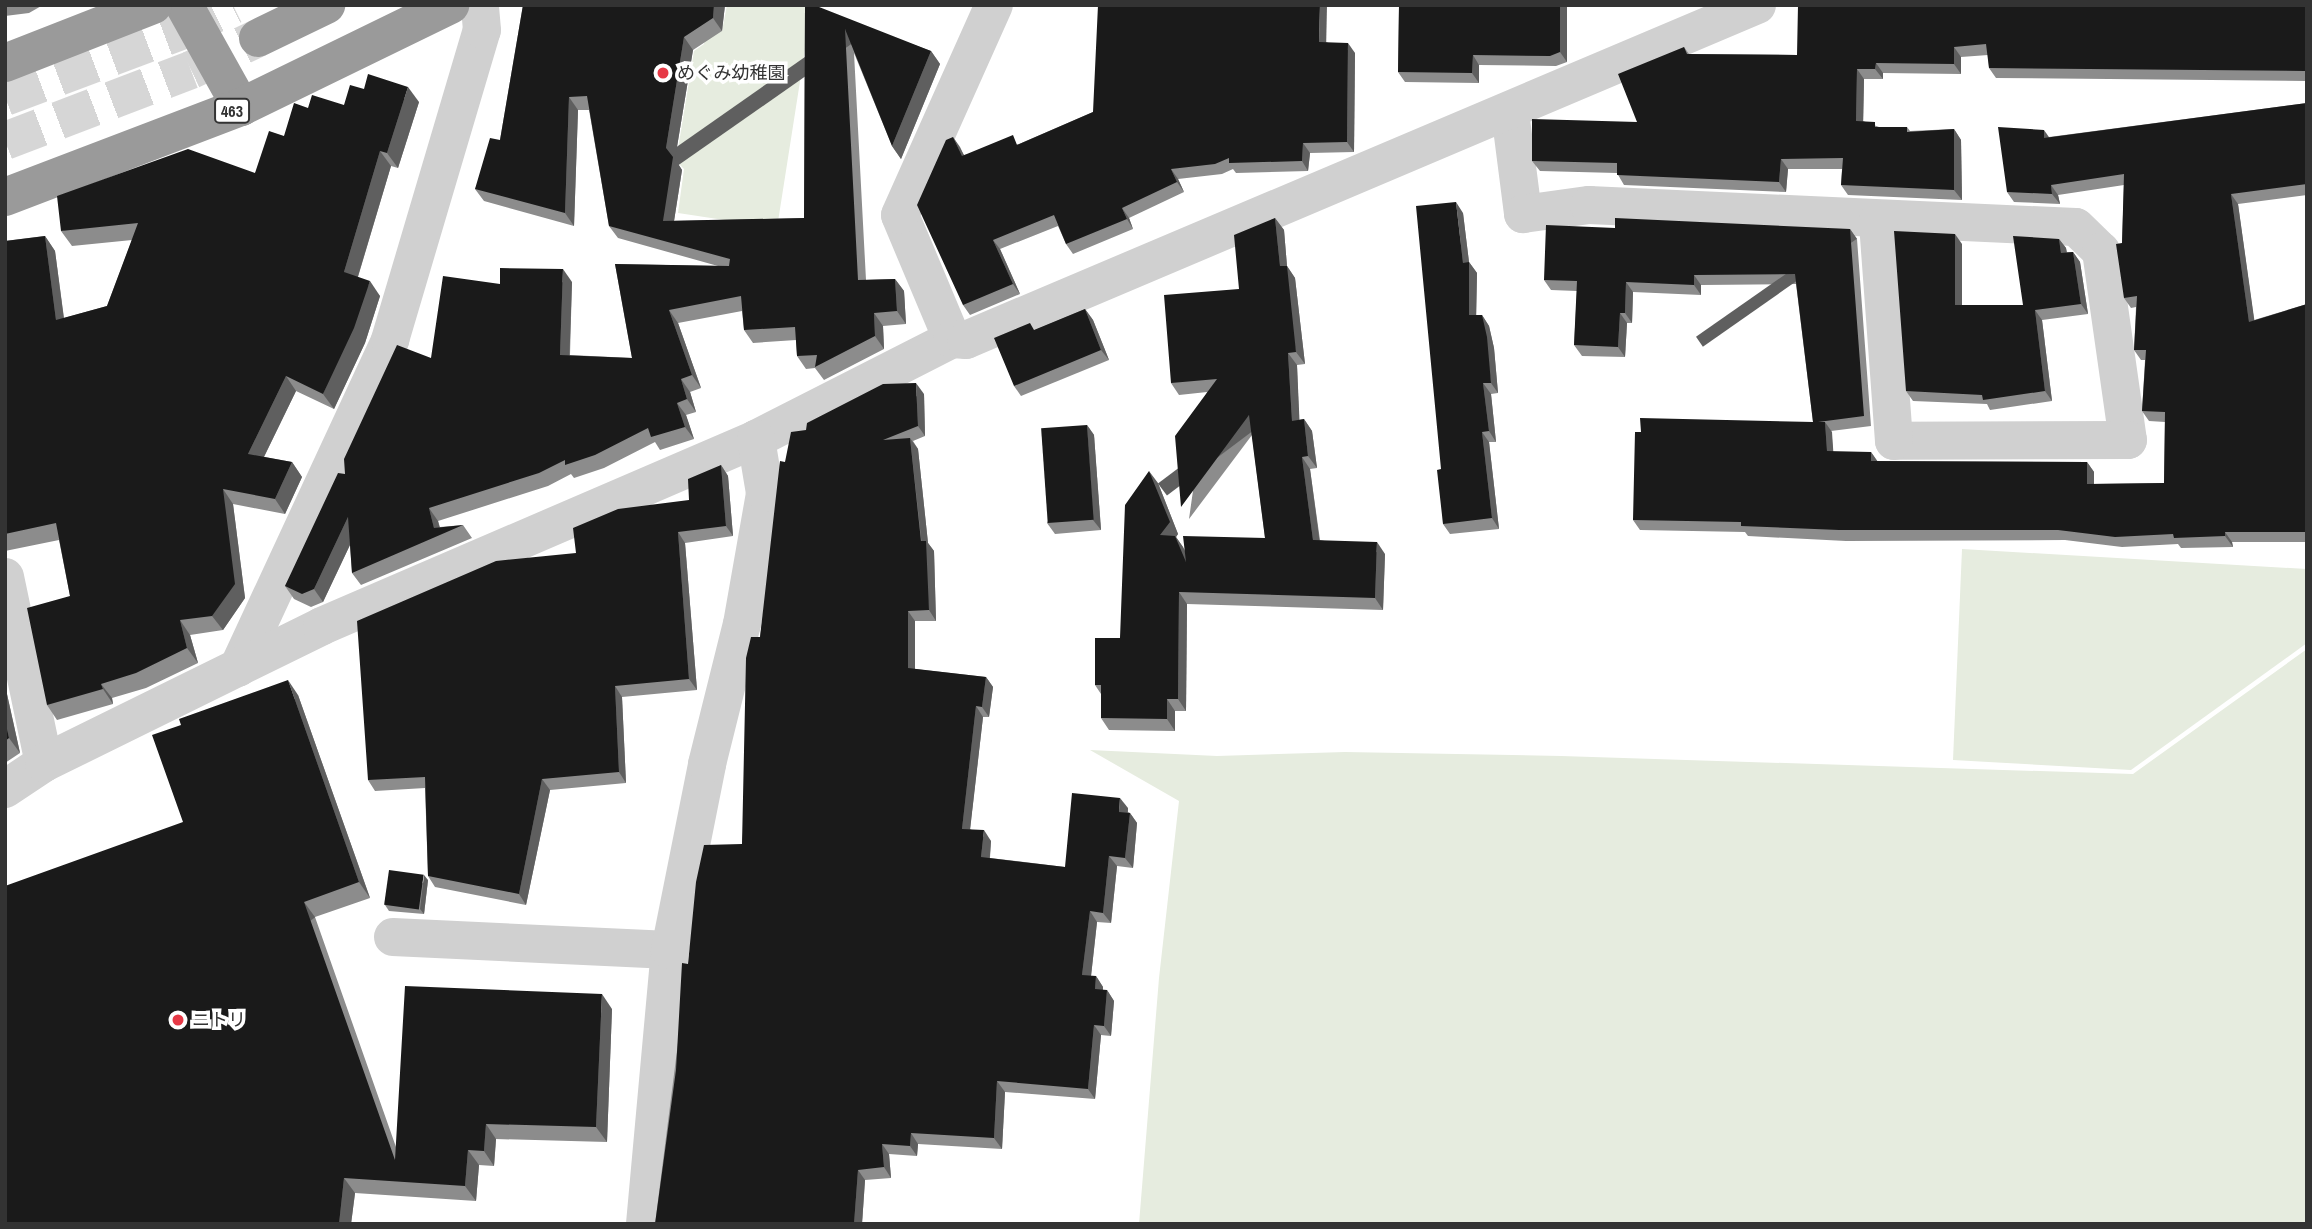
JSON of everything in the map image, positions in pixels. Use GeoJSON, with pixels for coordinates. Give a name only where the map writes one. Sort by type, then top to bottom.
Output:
{"type":"FeatureCollection","features":[{"type":"Feature","properties":{"kind":"highway"},"geometry":{"type":"LineString","coordinates":[[5,63],[153,5]]}},
{"type":"Feature","properties":{"kind":"highway"},"geometry":{"type":"LineString","coordinates":[[184,5],[241,107]]}},
{"type":"Feature","properties":{"kind":"highway"},"geometry":{"type":"LineString","coordinates":[[258,38],[326,5]]}},
{"type":"Feature","properties":{"kind":"highway","name":"463"},"geometry":{"type":"LineString","coordinates":[[5,197],[157,143],[241,107],[450,5]]}},
{"type":"Feature","properties":{"kind":"street"},"geometry":{"type":"LineString","coordinates":[[238,668],[390,340],[482,30],[480,5]]}},
{"type":"Feature","properties":{"kind":"street"},"geometry":{"type":"LineString","coordinates":[[951,339],[900,215],[994,5]]}},
{"type":"Feature","properties":{"kind":"street"},"geometry":{"type":"LineString","coordinates":[[5,789],[44,763],[364,606],[756,439],[951,339],[966,340],[1510,112],[1757,5]]}},
{"type":"Feature","properties":{"kind":"street"},"geometry":{"type":"LineString","coordinates":[[1510,112],[1523,214],[1589,205],[1878,221],[2076,227],[2101,251],[2128,439],[1894,441],[1878,221]]}},
{"type":"Feature","properties":{"kind":"street"},"geometry":{"type":"LineString","coordinates":[[645,1224],[670,950],[707,764],[742,624],[765,493],[756,439]]}},
{"type":"Feature","properties":{"kind":"street"},"geometry":{"type":"LineString","coordinates":[[5,577],[44,763]]}},
{"type":"Feature","properties":{"kind":"street"},"geometry":{"type":"LineString","coordinates":[[393,937],[670,950]]}},
{"type":"Feature","properties":{"kind":"shaded area"},"geometry":{"type":"Polygon","coordinates":[[[727,5],[812,5],[777,228],[678,213],[684,169],[676,161],[694,51],[704,44],[707,28],[722,31],[727,5]]]}},
{"type":"Feature","properties":{"kind":"shaded area"},"geometry":{"type":"Polygon","coordinates":[[[1962,549],[2307,569],[2307,643],[2131,770],[1953,760],[1962,549]]]}},
{"type":"Feature","properties":{"kind":"shaded area"},"geometry":{"type":"Polygon","coordinates":[[[2307,649],[2307,1224],[1139,1224],[1159,978],[1179,801],[1090,750],[1217,756],[1345,752],[1561,756],[2133,774],[2307,649]]]}},
{"type":"Feature","properties":{"kind":"building"},"geometry":{"type":"Polygon","coordinates":[[[523,5],[714,5],[713,18],[684,37],[666,148],[673,157],[663,221],[804,218],[805,5],[814,5],[931,51],[892,146],[845,29],[858,280],[895,279],[897,311],[874,313],[875,336],[815,367],[817,355],[797,356],[795,327],[744,330],[741,296],[669,310],[692,375],[681,379],[687,399],[677,403],[685,427],[651,437],[648,428],[595,455],[565,465],[565,460],[539,473],[429,508],[434,528],[463,525],[352,573],[348,517],[314,589],[302,594],[285,586],[338,473],[345,474],[344,459],[397,345],[431,358],[443,276],[500,284],[500,268],[563,269],[560,355],[632,358],[615,264],[729,266],[730,259],[609,226],[587,96],[569,97],[565,213],[475,189],[490,138],[500,140],[523,5]]]}},
{"type":"Feature","properties":{"kind":"building"},"geometry":{"type":"Polygon","coordinates":[[[1098,5],[1320,5],[1319,42],[1348,43],[1347,142],[1303,143],[1302,161],[1229,163],[1229,158],[1215,164],[1171,169],[1177,182],[1122,208],[1127,219],[1066,244],[1054,215],[993,240],[1013,284],[963,305],[917,205],[946,140],[953,137],[962,156],[1013,135],[1017,145],[1093,112],[1098,5]]]}},
{"type":"Feature","properties":{"kind":"building"},"geometry":{"type":"Polygon","coordinates":[[[1399,5],[1560,5],[1560,52],[1550,56],[1473,55],[1472,73],[1398,72],[1399,5]]]}},
{"type":"Feature","properties":{"kind":"building"},"geometry":{"type":"Polygon","coordinates":[[[1798,5],[2307,5],[2307,96],[2305,71],[1989,68],[1986,44],[1954,47],[1954,64],[1876,63],[1875,69],[1857,69],[1856,121],[1875,122],[1875,127],[1907,127],[1907,132],[1954,129],[1954,190],[1841,185],[1843,158],[1781,159],[1779,182],[1617,175],[1617,163],[1532,161],[1532,119],[1637,122],[1618,74],[1684,47],[1687,54],[1797,55],[1798,5]]]}},
{"type":"Feature","properties":{"kind":"building"},"geometry":{"type":"Polygon","coordinates":[[[368,74],[408,87],[387,153],[380,151],[344,272],[370,281],[354,328],[323,394],[286,376],[248,454],[292,462],[275,499],[223,489],[235,584],[212,616],[180,620],[187,648],[136,673],[101,684],[103,689],[47,705],[27,608],[70,596],[56,523],[5,534],[5,241],[45,236],[56,320],[107,306],[138,223],[61,231],[57,196],[188,149],[255,173],[269,131],[284,136],[294,103],[308,108],[312,95],[344,105],[350,85],[364,89],[368,74]]]}},
{"type":"Feature","properties":{"kind":"building"},"geometry":{"type":"Polygon","coordinates":[[[2307,103],[2307,184],[2231,194],[2249,322],[2307,304],[2307,532],[2225,532],[2225,536],[2174,538],[2173,534],[2115,537],[2058,530],[1839,530],[1741,526],[1741,522],[1633,520],[1635,432],[1641,432],[1640,418],[1813,422],[1795,274],[1694,275],[1694,285],[1626,282],[1625,313],[1620,313],[1618,347],[1574,345],[1577,281],[1544,280],[1546,225],[1615,228],[1615,218],[1850,229],[1864,416],[1818,422],[1825,422],[1827,451],[1871,452],[1871,461],[2087,462],[2087,484],[2164,483],[2165,412],[2142,411],[2146,350],[2134,350],[2137,296],[2124,298],[2116,244],[2122,243],[2124,174],[2051,185],[2052,194],[2007,192],[1998,127],[2044,130],[2044,138],[2307,103]]]}},
{"type":"Feature","properties":{"kind":"building"},"geometry":{"type":"Polygon","coordinates":[[[1456,202],[1463,263],[1469,262],[1469,315],[1482,315],[1487,337],[1491,383],[1483,383],[1489,431],[1482,432],[1492,518],[1443,524],[1437,470],[1441,469],[1416,206],[1456,202]]]}},
{"type":"Feature","properties":{"kind":"building"},"geometry":{"type":"Polygon","coordinates":[[[1275,218],[1280,266],[1287,266],[1296,352],[1288,353],[1292,421],[1304,419],[1308,456],[1302,457],[1313,540],[1377,542],[1375,598],[1179,592],[1178,699],[1167,699],[1167,719],[1101,718],[1101,685],[1095,685],[1095,638],[1120,638],[1125,505],[1149,471],[1170,522],[1160,535],[1175,536],[1186,562],[1183,536],[1265,538],[1249,415],[1181,507],[1175,436],[1217,379],[1171,383],[1164,295],[1239,289],[1234,235],[1275,218]]]}},
{"type":"Feature","properties":{"kind":"building"},"geometry":{"type":"Polygon","coordinates":[[[1894,231],[1955,234],[1955,305],[2023,305],[2013,236],[2059,239],[2061,253],[2073,252],[2081,304],[2035,310],[2045,391],[1983,400],[1982,395],[1906,391],[1894,231]]]}},
{"type":"Feature","properties":{"kind":"building"},"geometry":{"type":"Polygon","coordinates":[[[1085,309],[1101,350],[1014,386],[994,338],[1030,323],[1034,330],[1085,309]]]}},
{"type":"Feature","properties":{"kind":"building"},"geometry":{"type":"Polygon","coordinates":[[[916,383],[918,426],[883,440],[910,438],[921,541],[926,541],[929,610],[908,611],[908,668],[986,677],[982,707],[976,706],[962,829],[984,830],[981,857],[1065,867],[1072,793],[1120,798],[1119,812],[1130,813],[1125,858],[1109,856],[1103,913],[1090,911],[1082,975],[1096,976],[1095,989],[1107,990],[1104,1026],[1094,1025],[1088,1089],[997,1081],[994,1138],[911,1133],[910,1146],[882,1144],[884,1167],[858,1170],[854,1224],[655,1224],[676,1070],[682,963],[688,964],[696,882],[704,845],[742,844],[746,658],[751,637],[760,637],[780,461],[785,462],[791,432],[806,430],[807,423],[883,384],[916,383]]]}},
{"type":"Feature","properties":{"kind":"building"},"geometry":{"type":"Polygon","coordinates":[[[1087,425],[1094,520],[1048,523],[1041,428],[1087,425]]]}},
{"type":"Feature","properties":{"kind":"building"},"geometry":{"type":"Polygon","coordinates":[[[721,465],[726,526],[678,532],[689,679],[615,686],[619,772],[542,779],[519,894],[428,876],[425,777],[368,780],[357,621],[496,561],[576,553],[573,528],[618,509],[689,500],[688,479],[721,465]]]}},
{"type":"Feature","properties":{"kind":"building","name":"ニトリ"},"geometry":{"type":"Polygon","coordinates":[[[288,680],[359,882],[304,902],[395,1160],[405,986],[602,994],[596,1127],[486,1124],[484,1151],[468,1150],[465,1186],[344,1178],[339,1224],[7,1224],[5,886],[183,822],[152,735],[181,725],[179,719],[288,680]]]}},
{"type":"Feature","properties":{"kind":"building"},"geometry":{"type":"Polygon","coordinates":[[[5,720],[9,738],[5,741],[5,720]]]}},
{"type":"Feature","properties":{"kind":"building"},"geometry":{"type":"Polygon","coordinates":[[[389,870],[424,875],[419,910],[384,905],[389,870]]]}},
{"type":"Feature","properties":{"kind":"tunnel"},"geometry":{"type":"LineString","coordinates":[[5,97],[181,31],[233,5]]}},
{"type":"Feature","properties":{"kind":"tunnel"},"geometry":{"type":"LineString","coordinates":[[5,141],[191,70],[258,38]]}},
{"type":"Feature","properties":{"kind":"place","name":"めぐみ幼稚園"},"geometry":{"type":"Point","coordinates":[663,73]}},
{"type":"Feature","properties":{"kind":"place","name":"ニトリ"},"geometry":{"type":"Point","coordinates":[178,1020]}}]}
